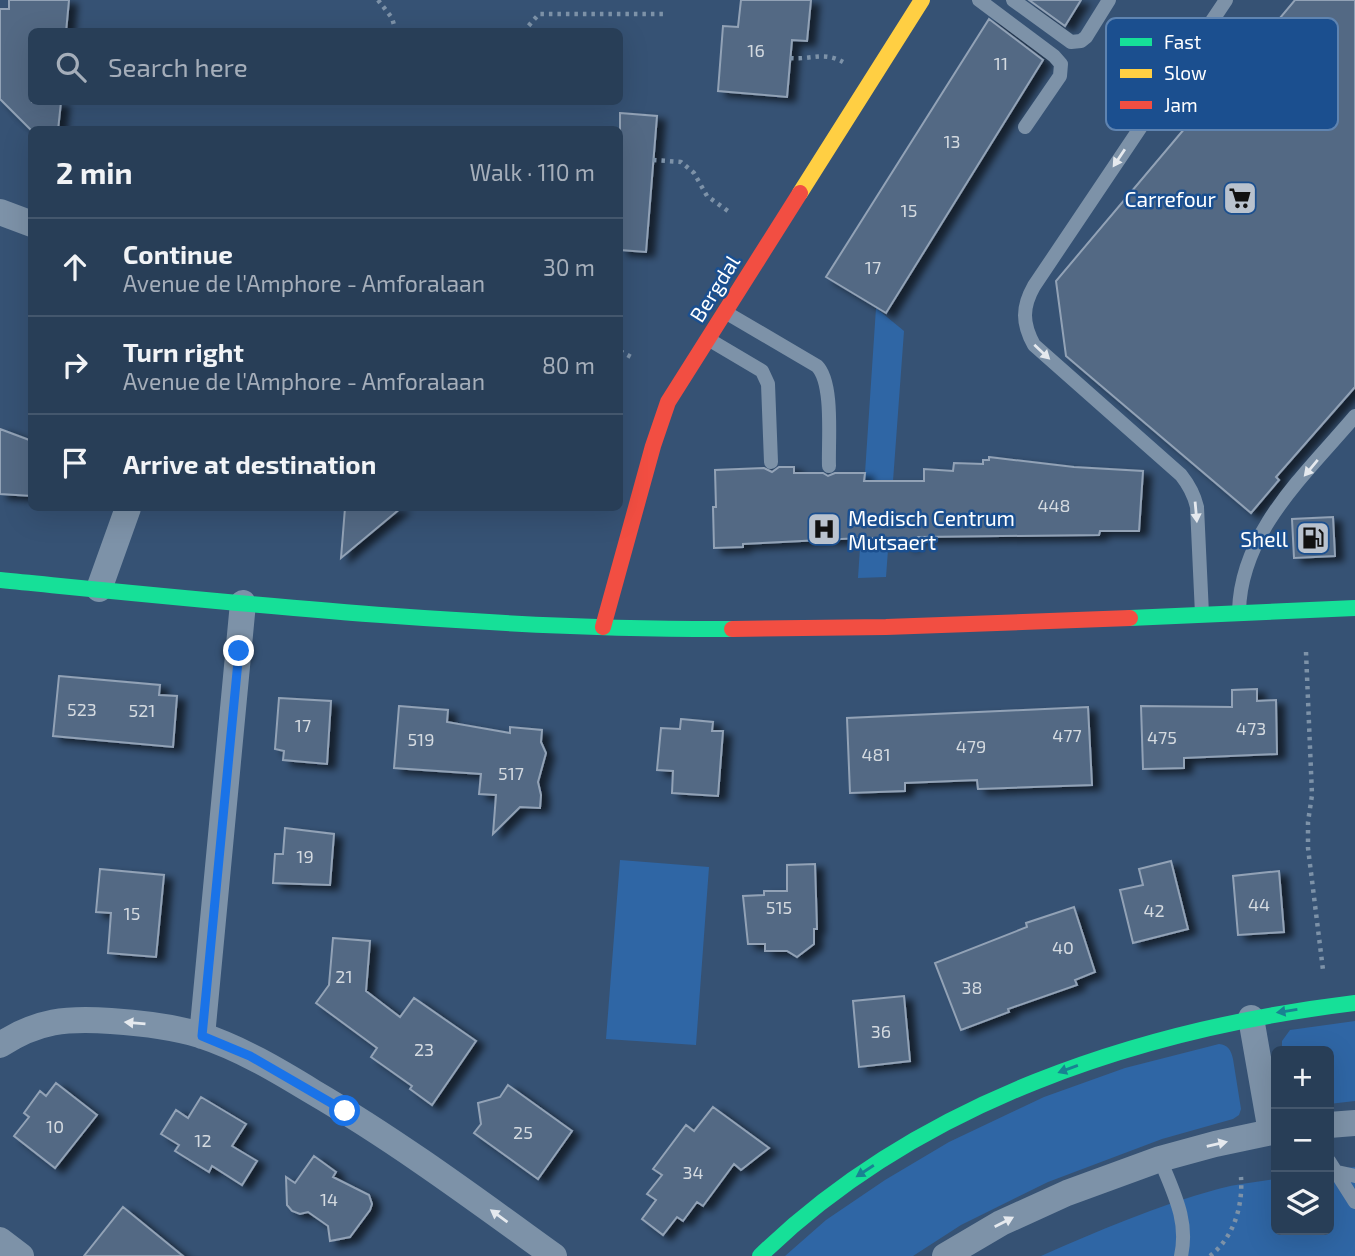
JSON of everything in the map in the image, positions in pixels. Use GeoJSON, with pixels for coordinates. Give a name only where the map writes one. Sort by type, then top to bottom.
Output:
{"type":"FeatureCollection","features":[{"type":"Feature","properties":{"kind":"street","name":"Bergdal"},"geometry":{"type":"LineString","coordinates":[[603,628],[660,422],[668,402],[922,0]]}},
{"type":"Feature","properties":{"kind":"street"},"geometry":{"type":"LineString","coordinates":[[0,212],[28,222]]}},
{"type":"Feature","properties":{"kind":"street"},"geometry":{"type":"LineString","coordinates":[[99,589],[127,511]]}},
{"type":"Feature","properties":{"kind":"street"},"geometry":{"type":"LineString","coordinates":[[0,580],[367,614],[603,628],[838,629],[1355,608]]}},
{"type":"Feature","properties":{"kind":"street"},"geometry":{"type":"LineString","coordinates":[[202,1036],[243,603]]}},
{"type":"Feature","properties":{"kind":"street"},"geometry":{"type":"LineString","coordinates":[[760,1256],[819,1203],[899,1149],[990,1102],[1053,1074],[1121,1049],[1186,1031],[1251,1018],[1355,1003]]}},
{"type":"Feature","properties":{"kind":"street"},"geometry":{"type":"LineString","coordinates":[[1251,1018],[1271,1117]]}},
{"type":"Feature","properties":{"kind":"street"},"geometry":{"type":"LineString","coordinates":[[0,1045],[19,1032],[46,1022],[75,1019],[153,1024],[202,1036],[250,1056],[395,1142],[554,1256]]}},
{"type":"Feature","properties":{"kind":"street"},"geometry":{"type":"LineString","coordinates":[[1334,1125],[1355,1123]]}},
{"type":"Feature","properties":{"kind":"street"},"geometry":{"type":"LineString","coordinates":[[945,1256],[1001,1223],[1067,1193],[1160,1159],[1271,1133]]}},
{"type":"Feature","properties":{"kind":"street"},"geometry":{"type":"LineString","coordinates":[[0,1240],[20,1256]]}},
{"type":"Feature","properties":{"kind":"lane"},"geometry":{"type":"LineString","coordinates":[[979,0],[1061,64],[1060,76],[1025,127]]}},
{"type":"Feature","properties":{"kind":"lane"},"geometry":{"type":"LineString","coordinates":[[1013,0],[1066,40],[1076,42],[1086,37],[1109,0]]}},
{"type":"Feature","properties":{"kind":"lane"},"geometry":{"type":"LineString","coordinates":[[1214,18],[1226,0]]}},
{"type":"Feature","properties":{"kind":"lane"},"geometry":{"type":"LineString","coordinates":[[1139,130],[1034,286],[1026,300],[1023,316],[1026,331],[1034,345],[1188,484],[1197,507],[1202,614]]}},
{"type":"Feature","properties":{"kind":"lane"},"geometry":{"type":"LineString","coordinates":[[724,311],[822,371],[826,387],[829,466]]}},
{"type":"Feature","properties":{"kind":"lane"},"geometry":{"type":"LineString","coordinates":[[707,338],[762,371],[766,377],[771,462]]}},
{"type":"Feature","properties":{"kind":"lane"},"geometry":{"type":"LineString","coordinates":[[1239,613],[1241,581],[1246,562],[1261,533],[1280,503],[1355,416]]}},
{"type":"Feature","properties":{"kind":"lane"},"geometry":{"type":"LineString","coordinates":[[1160,1159],[1184,1225],[1185,1239],[1181,1256]]}},
{"type":"Feature","properties":{"kind":"lane"},"geometry":{"type":"LineString","coordinates":[[1334,1167],[1355,1176]]}},
{"type":"Feature","properties":{"kind":"lane"},"geometry":{"type":"LineString","coordinates":[[1334,1169],[1355,1202]]}},
{"type":"Feature","properties":{"kind":"path"},"geometry":{"type":"LineString","coordinates":[[378,0],[392,18],[395,28]]}},
{"type":"Feature","properties":{"kind":"path"},"geometry":{"type":"LineString","coordinates":[[527,28],[539,14],[664,14]]}},
{"type":"Feature","properties":{"kind":"path"},"geometry":{"type":"LineString","coordinates":[[790,58],[806,60],[831,55],[845,63]]}},
{"type":"Feature","properties":{"kind":"path"},"geometry":{"type":"LineString","coordinates":[[653,160],[681,162],[694,173],[707,196],[728,211]]}},
{"type":"Feature","properties":{"kind":"path"},"geometry":{"type":"LineString","coordinates":[[623,353],[635,359]]}},
{"type":"Feature","properties":{"kind":"path"},"geometry":{"type":"LineString","coordinates":[[1306,652],[1312,795],[1308,848],[1324,970]]}},
{"type":"Feature","properties":{"kind":"path"},"geometry":{"type":"LineString","coordinates":[[1210,1256],[1225,1240],[1240,1209],[1241,1177]]}},
{"type":"Feature","properties":{"kind":"shaded area"},"geometry":{"type":"Polygon","coordinates":[[[876,308],[904,331],[886,577],[858,578],[876,308]]]}},
{"type":"Feature","properties":{"kind":"shaded area"},"geometry":{"type":"Polygon","coordinates":[[[620,860],[709,867],[696,1045],[606,1039],[620,860]]]}},
{"type":"Feature","properties":{"kind":"shaded area"},"geometry":{"type":"Polygon","coordinates":[[[1355,1021],[1355,1101],[1334,1103],[1334,1046],[1282,1046],[1282,1041],[1290,1030],[1355,1021]]]}},
{"type":"Feature","properties":{"kind":"shaded area"},"geometry":{"type":"Polygon","coordinates":[[[1219,1044],[1229,1048],[1233,1059],[1241,1109],[1239,1115],[1233,1119],[1162,1139],[1048,1182],[961,1225],[913,1256],[785,1256],[826,1220],[885,1180],[949,1142],[1044,1097],[1125,1068],[1219,1044]]]}},
{"type":"Feature","properties":{"kind":"shaded area"},"geometry":{"type":"Polygon","coordinates":[[[1355,1167],[1355,1256],[1041,1256],[1106,1228],[1196,1195],[1271,1180],[1271,1235],[1334,1235],[1334,1169],[1355,1167]]]}},
{"type":"Feature","properties":{"kind":"building"},"geometry":{"type":"Polygon","coordinates":[[[9,0],[69,0],[66,28],[28,28],[28,105],[61,105],[58,126],[28,127],[0,99],[0,9],[9,9],[9,0]]]}},
{"type":"Feature","properties":{"kind":"building"},"geometry":{"type":"Polygon","coordinates":[[[741,0],[811,0],[807,41],[792,40],[787,97],[718,91],[723,26],[738,27],[741,0]]]}},
{"type":"Feature","properties":{"kind":"building"},"geometry":{"type":"Polygon","coordinates":[[[1029,0],[1081,0],[1065,26],[1029,0]]]}},
{"type":"Feature","properties":{"kind":"building","name":"Carrefour"},"geometry":{"type":"Polygon","coordinates":[[[1295,0],[1355,0],[1355,387],[1276,477],[1279,480],[1251,513],[1066,356],[1056,281],[1183,130],[1338,130],[1338,18],[1280,18],[1295,0]]]}},
{"type":"Feature","properties":{"kind":"building"},"geometry":{"type":"Polygon","coordinates":[[[989,19],[1043,60],[886,313],[826,277],[989,19]]]}},
{"type":"Feature","properties":{"kind":"building"},"geometry":{"type":"Polygon","coordinates":[[[620,113],[657,116],[646,252],[623,250],[623,126],[620,126],[620,113]]]}},
{"type":"Feature","properties":{"kind":"building"},"geometry":{"type":"Polygon","coordinates":[[[0,429],[28,440],[28,496],[0,494],[0,429]]]}},
{"type":"Feature","properties":{"kind":"building"},"geometry":{"type":"Polygon","coordinates":[[[989,457],[1074,467],[1143,471],[1139,531],[1100,531],[1099,535],[918,537],[909,546],[901,538],[861,538],[714,548],[715,470],[764,468],[772,472],[779,467],[794,467],[794,473],[823,473],[828,476],[835,473],[865,473],[864,481],[924,481],[924,469],[953,471],[954,463],[983,464],[983,460],[989,460],[989,457]]]}},
{"type":"Feature","properties":{"kind":"building"},"geometry":{"type":"Polygon","coordinates":[[[345,511],[397,511],[341,558],[345,511]]]}},
{"type":"Feature","properties":{"kind":"building"},"geometry":{"type":"Polygon","coordinates":[[[1333,517],[1335,556],[1294,558],[1292,519],[1333,517]]]}},
{"type":"Feature","properties":{"kind":"building"},"geometry":{"type":"Polygon","coordinates":[[[59,676],[160,685],[159,695],[177,696],[173,747],[53,736],[59,676]]]}},
{"type":"Feature","properties":{"kind":"building"},"geometry":{"type":"Polygon","coordinates":[[[1257,689],[1257,701],[1276,700],[1277,754],[1184,758],[1184,768],[1143,769],[1141,706],[1232,707],[1232,690],[1257,689]]]}},
{"type":"Feature","properties":{"kind":"building"},"geometry":{"type":"Polygon","coordinates":[[[279,698],[331,701],[327,764],[283,760],[284,751],[275,749],[279,698]]]}},
{"type":"Feature","properties":{"kind":"building"},"geometry":{"type":"Polygon","coordinates":[[[399,706],[448,710],[447,722],[510,733],[510,727],[542,730],[541,742],[546,753],[538,782],[540,808],[520,807],[493,834],[496,795],[479,794],[481,774],[394,768],[399,706]]]}},
{"type":"Feature","properties":{"kind":"building"},"geometry":{"type":"Polygon","coordinates":[[[1088,707],[1092,785],[978,789],[977,780],[905,783],[905,791],[850,793],[847,718],[1088,707]]]}},
{"type":"Feature","properties":{"kind":"building"},"geometry":{"type":"Polygon","coordinates":[[[681,719],[713,722],[712,731],[723,731],[718,796],[672,793],[673,771],[657,770],[661,728],[680,729],[681,719]]]}},
{"type":"Feature","properties":{"kind":"building"},"geometry":{"type":"Polygon","coordinates":[[[285,828],[334,834],[330,885],[273,883],[275,854],[283,854],[285,828]]]}},
{"type":"Feature","properties":{"kind":"building"},"geometry":{"type":"Polygon","coordinates":[[[1171,861],[1188,929],[1133,943],[1120,890],[1143,885],[1139,869],[1171,861]]]}},
{"type":"Feature","properties":{"kind":"building"},"geometry":{"type":"Polygon","coordinates":[[[815,864],[817,929],[814,929],[814,944],[797,957],[787,951],[765,951],[765,944],[748,944],[743,896],[764,895],[764,891],[787,891],[787,865],[815,864]]]}},
{"type":"Feature","properties":{"kind":"building"},"geometry":{"type":"Polygon","coordinates":[[[100,869],[164,875],[156,957],[108,953],[111,913],[96,912],[100,869]]]}},
{"type":"Feature","properties":{"kind":"building"},"geometry":{"type":"Polygon","coordinates":[[[1279,871],[1284,932],[1238,935],[1233,876],[1279,871]]]}},
{"type":"Feature","properties":{"kind":"building"},"geometry":{"type":"Polygon","coordinates":[[[1074,907],[1095,972],[1075,980],[1077,985],[1008,1009],[1009,1012],[961,1030],[935,963],[1027,927],[1026,923],[1074,907]]]}},
{"type":"Feature","properties":{"kind":"building"},"geometry":{"type":"Polygon","coordinates":[[[333,938],[370,941],[366,991],[400,1017],[414,998],[476,1041],[432,1105],[410,1089],[412,1086],[371,1057],[377,1048],[316,1003],[329,985],[333,938]]]}},
{"type":"Feature","properties":{"kind":"building"},"geometry":{"type":"Polygon","coordinates":[[[904,996],[910,1061],[859,1067],[853,1001],[904,996]]]}},
{"type":"Feature","properties":{"kind":"building"},"geometry":{"type":"Polygon","coordinates":[[[56,1083],[97,1115],[55,1168],[14,1136],[29,1117],[24,1113],[40,1091],[46,1096],[56,1083]]]}},
{"type":"Feature","properties":{"kind":"building"},"geometry":{"type":"Polygon","coordinates":[[[508,1085],[572,1131],[538,1179],[474,1133],[481,1124],[478,1103],[500,1097],[508,1085]]]}},
{"type":"Feature","properties":{"kind":"building"},"geometry":{"type":"Polygon","coordinates":[[[201,1097],[246,1124],[232,1146],[257,1161],[242,1185],[212,1166],[209,1172],[175,1151],[179,1145],[161,1134],[176,1110],[188,1118],[201,1097]]]}},
{"type":"Feature","properties":{"kind":"building"},"geometry":{"type":"Polygon","coordinates":[[[713,1107],[769,1148],[741,1170],[734,1164],[703,1206],[697,1202],[683,1221],[677,1217],[663,1235],[642,1219],[656,1200],[647,1194],[662,1175],[653,1169],[686,1125],[694,1131],[713,1107]]]}},
{"type":"Feature","properties":{"kind":"building"},"geometry":{"type":"Polygon","coordinates":[[[314,1156],[336,1172],[333,1177],[369,1195],[372,1204],[370,1210],[350,1237],[330,1241],[328,1226],[308,1212],[300,1214],[287,1205],[286,1177],[295,1183],[314,1156]]]}},
{"type":"Feature","properties":{"kind":"building"},"geometry":{"type":"Polygon","coordinates":[[[123,1207],[183,1256],[84,1256],[123,1207]]]}},
{"type":"Feature","properties":{"kind":"traffic: fast"},"geometry":{"type":"LineString","coordinates":[[0,580],[366,614],[549,625],[732,629]]}},
{"type":"Feature","properties":{"kind":"traffic: fast"},"geometry":{"type":"LineString","coordinates":[[1130,618],[1355,608]]}},
{"type":"Feature","properties":{"kind":"traffic: fast"},"geometry":{"type":"LineString","coordinates":[[760,1256],[822,1202],[889,1155],[961,1115],[1036,1082],[1114,1054],[1194,1032],[1274,1015],[1355,1003]]}},
{"type":"Feature","properties":{"kind":"traffic: slow"},"geometry":{"type":"LineString","coordinates":[[800,193],[922,0]]}},
{"type":"Feature","properties":{"kind":"traffic: jam"},"geometry":{"type":"LineString","coordinates":[[603,627],[653,446],[668,402],[800,193]]}},
{"type":"Feature","properties":{"kind":"traffic: jam"},"geometry":{"type":"LineString","coordinates":[[732,629],[886,627],[1130,618]]}},
{"type":"Feature","properties":{"kind":"place","name":"Carrefour"},"geometry":{"type":"Point","coordinates":[1240,198]}},
{"type":"Feature","properties":{"kind":"place","name":"Medisch Centrum Mutsaert"},"geometry":{"type":"Point","coordinates":[824,529]}},
{"type":"Feature","properties":{"kind":"place","name":"Shell"},"geometry":{"type":"Point","coordinates":[1313,538]}},
{"type":"Feature","properties":{"kind":"route"},"geometry":{"type":"LineString","coordinates":[[239,651],[202,1036],[250,1056],[345,1111]]}}]}
